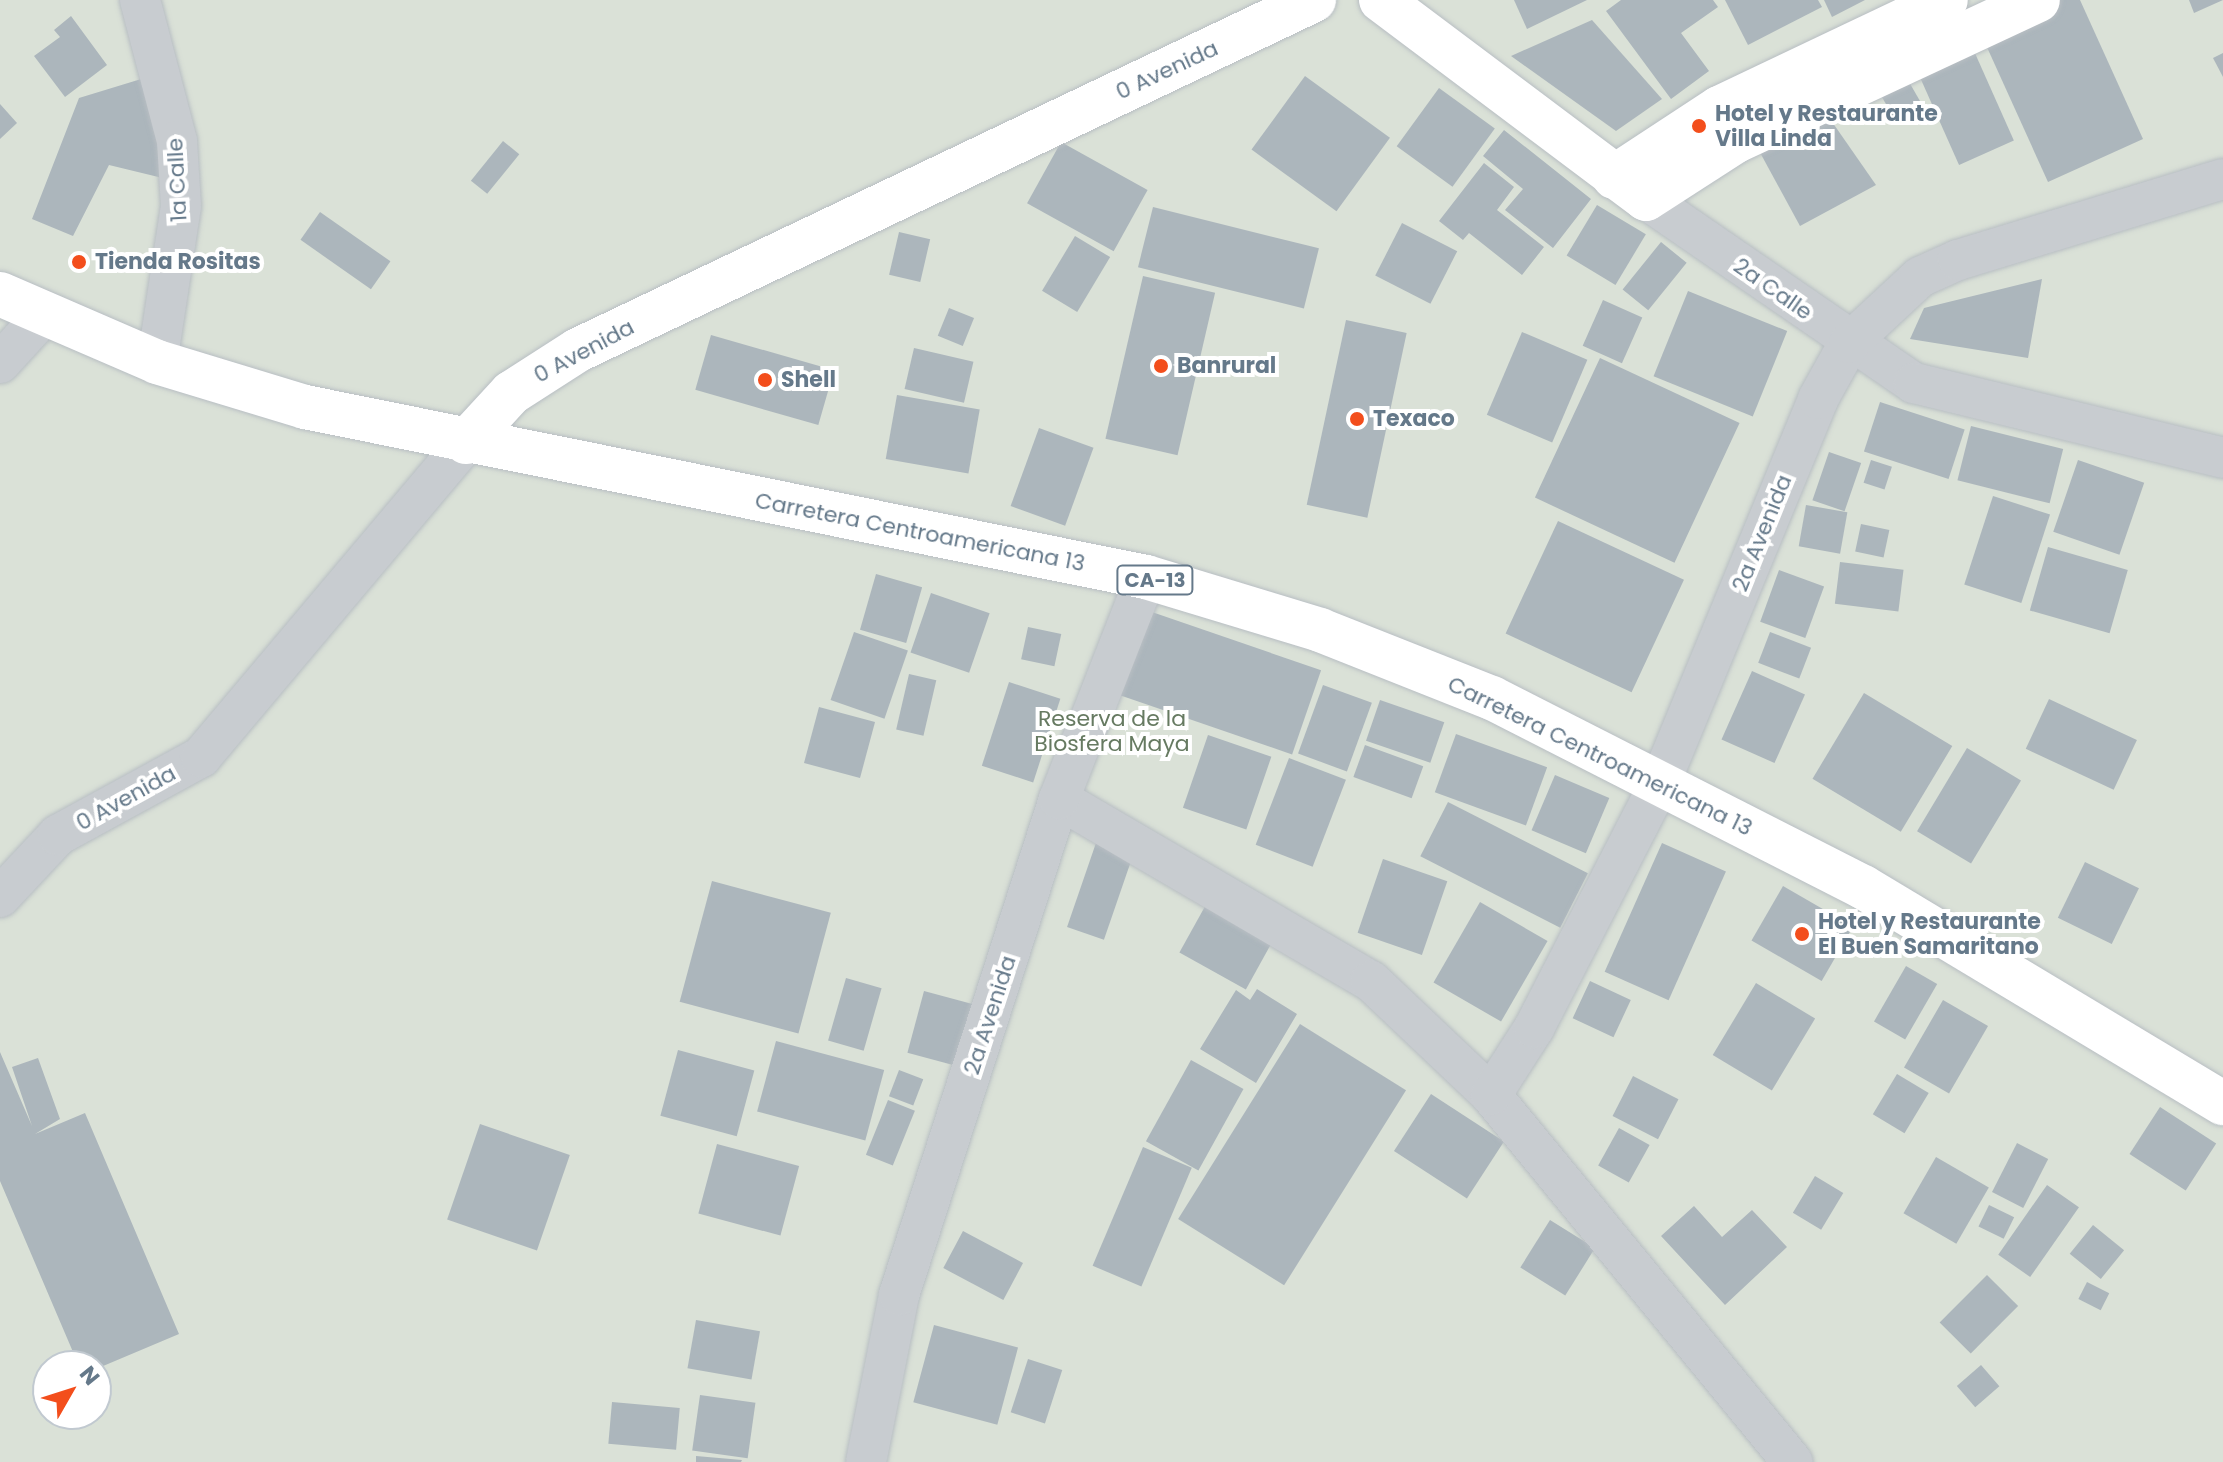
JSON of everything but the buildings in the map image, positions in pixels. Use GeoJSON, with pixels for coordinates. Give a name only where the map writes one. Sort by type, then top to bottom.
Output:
{"type":"FeatureCollection","features":[{"type":"Feature","properties":{"kind":"main road","name":"0 Avenida"},"geometry":{"type":"LineString","coordinates":[[466,442],[511,393],[578,350],[1314,0]]}},
{"type":"Feature","properties":{"kind":"main road","name":"2a Calle"},"geometry":{"type":"LineString","coordinates":[[1381,0],[1630,188]]}},
{"type":"Feature","properties":{"kind":"main road"},"geometry":{"type":"LineString","coordinates":[[1630,188],[1719,108],[1946,0]]}},
{"type":"Feature","properties":{"kind":"main road"},"geometry":{"type":"LineString","coordinates":[[1630,188],[2038,0]]}},
{"type":"Feature","properties":{"kind":"main road","name":"Carretera Centroamericana 13"},"geometry":{"type":"LineString","coordinates":[[0,294],[157,362],[305,407],[466,442],[1146,577],[1320,630],[1492,698],[1863,887],[2223,1103]]}},
{"type":"Feature","properties":{"kind":"street","name":"1a Calle"},"geometry":{"type":"LineString","coordinates":[[140,0],[177,141],[181,206],[157,362]]}},
{"type":"Feature","properties":{"kind":"street","name":"2a Avenida"},"geometry":{"type":"LineString","coordinates":[[1491,1095],[1534,1028],[1660,783],[1818,399],[1849,343],[1920,277],[1958,260],[2223,179]]}},
{"type":"Feature","properties":{"kind":"street","name":"2a Calle"},"geometry":{"type":"LineString","coordinates":[[1630,188],[1849,343],[1914,383],[2223,458]]}},
{"type":"Feature","properties":{"kind":"street"},"geometry":{"type":"LineString","coordinates":[[0,363],[44,315]]}},
{"type":"Feature","properties":{"kind":"street","name":"0 Avenida"},"geometry":{"type":"LineString","coordinates":[[0,897],[58,835],[201,757],[466,442]]}},
{"type":"Feature","properties":{"kind":"street","name":"2a Avenida"},"geometry":{"type":"LineString","coordinates":[[866,1462],[899,1295],[1059,799],[1146,577]]}},
{"type":"Feature","properties":{"kind":"street"},"geometry":{"type":"LineString","coordinates":[[1059,799],[1371,981],[1491,1095],[1792,1462]]}},
{"type":"Feature","properties":{"kind":"green space","name":"Reserva de la Biosfera Maya"},"geometry":{"type":"Polygon","coordinates":[[[0,0],[2223,0],[2223,1462],[0,1462],[0,0]]]}},
{"type":"Feature","properties":{"kind":"place","name":"Hotel y Restaurante Villa Linda"},"geometry":{"type":"Point","coordinates":[1699,126]}},
{"type":"Feature","properties":{"kind":"place","name":"Tienda Rositas"},"geometry":{"type":"Point","coordinates":[79,262]}},
{"type":"Feature","properties":{"kind":"place","name":"Banrural"},"geometry":{"type":"Point","coordinates":[1161,366]}},
{"type":"Feature","properties":{"kind":"place","name":"Shell"},"geometry":{"type":"Point","coordinates":[765,380]}},
{"type":"Feature","properties":{"kind":"place","name":"Texaco"},"geometry":{"type":"Point","coordinates":[1357,419]}},
{"type":"Feature","properties":{"kind":"place","name":"Hotel y Restaurante El Buen Samaritano"},"geometry":{"type":"Point","coordinates":[1802,934]}}]}
